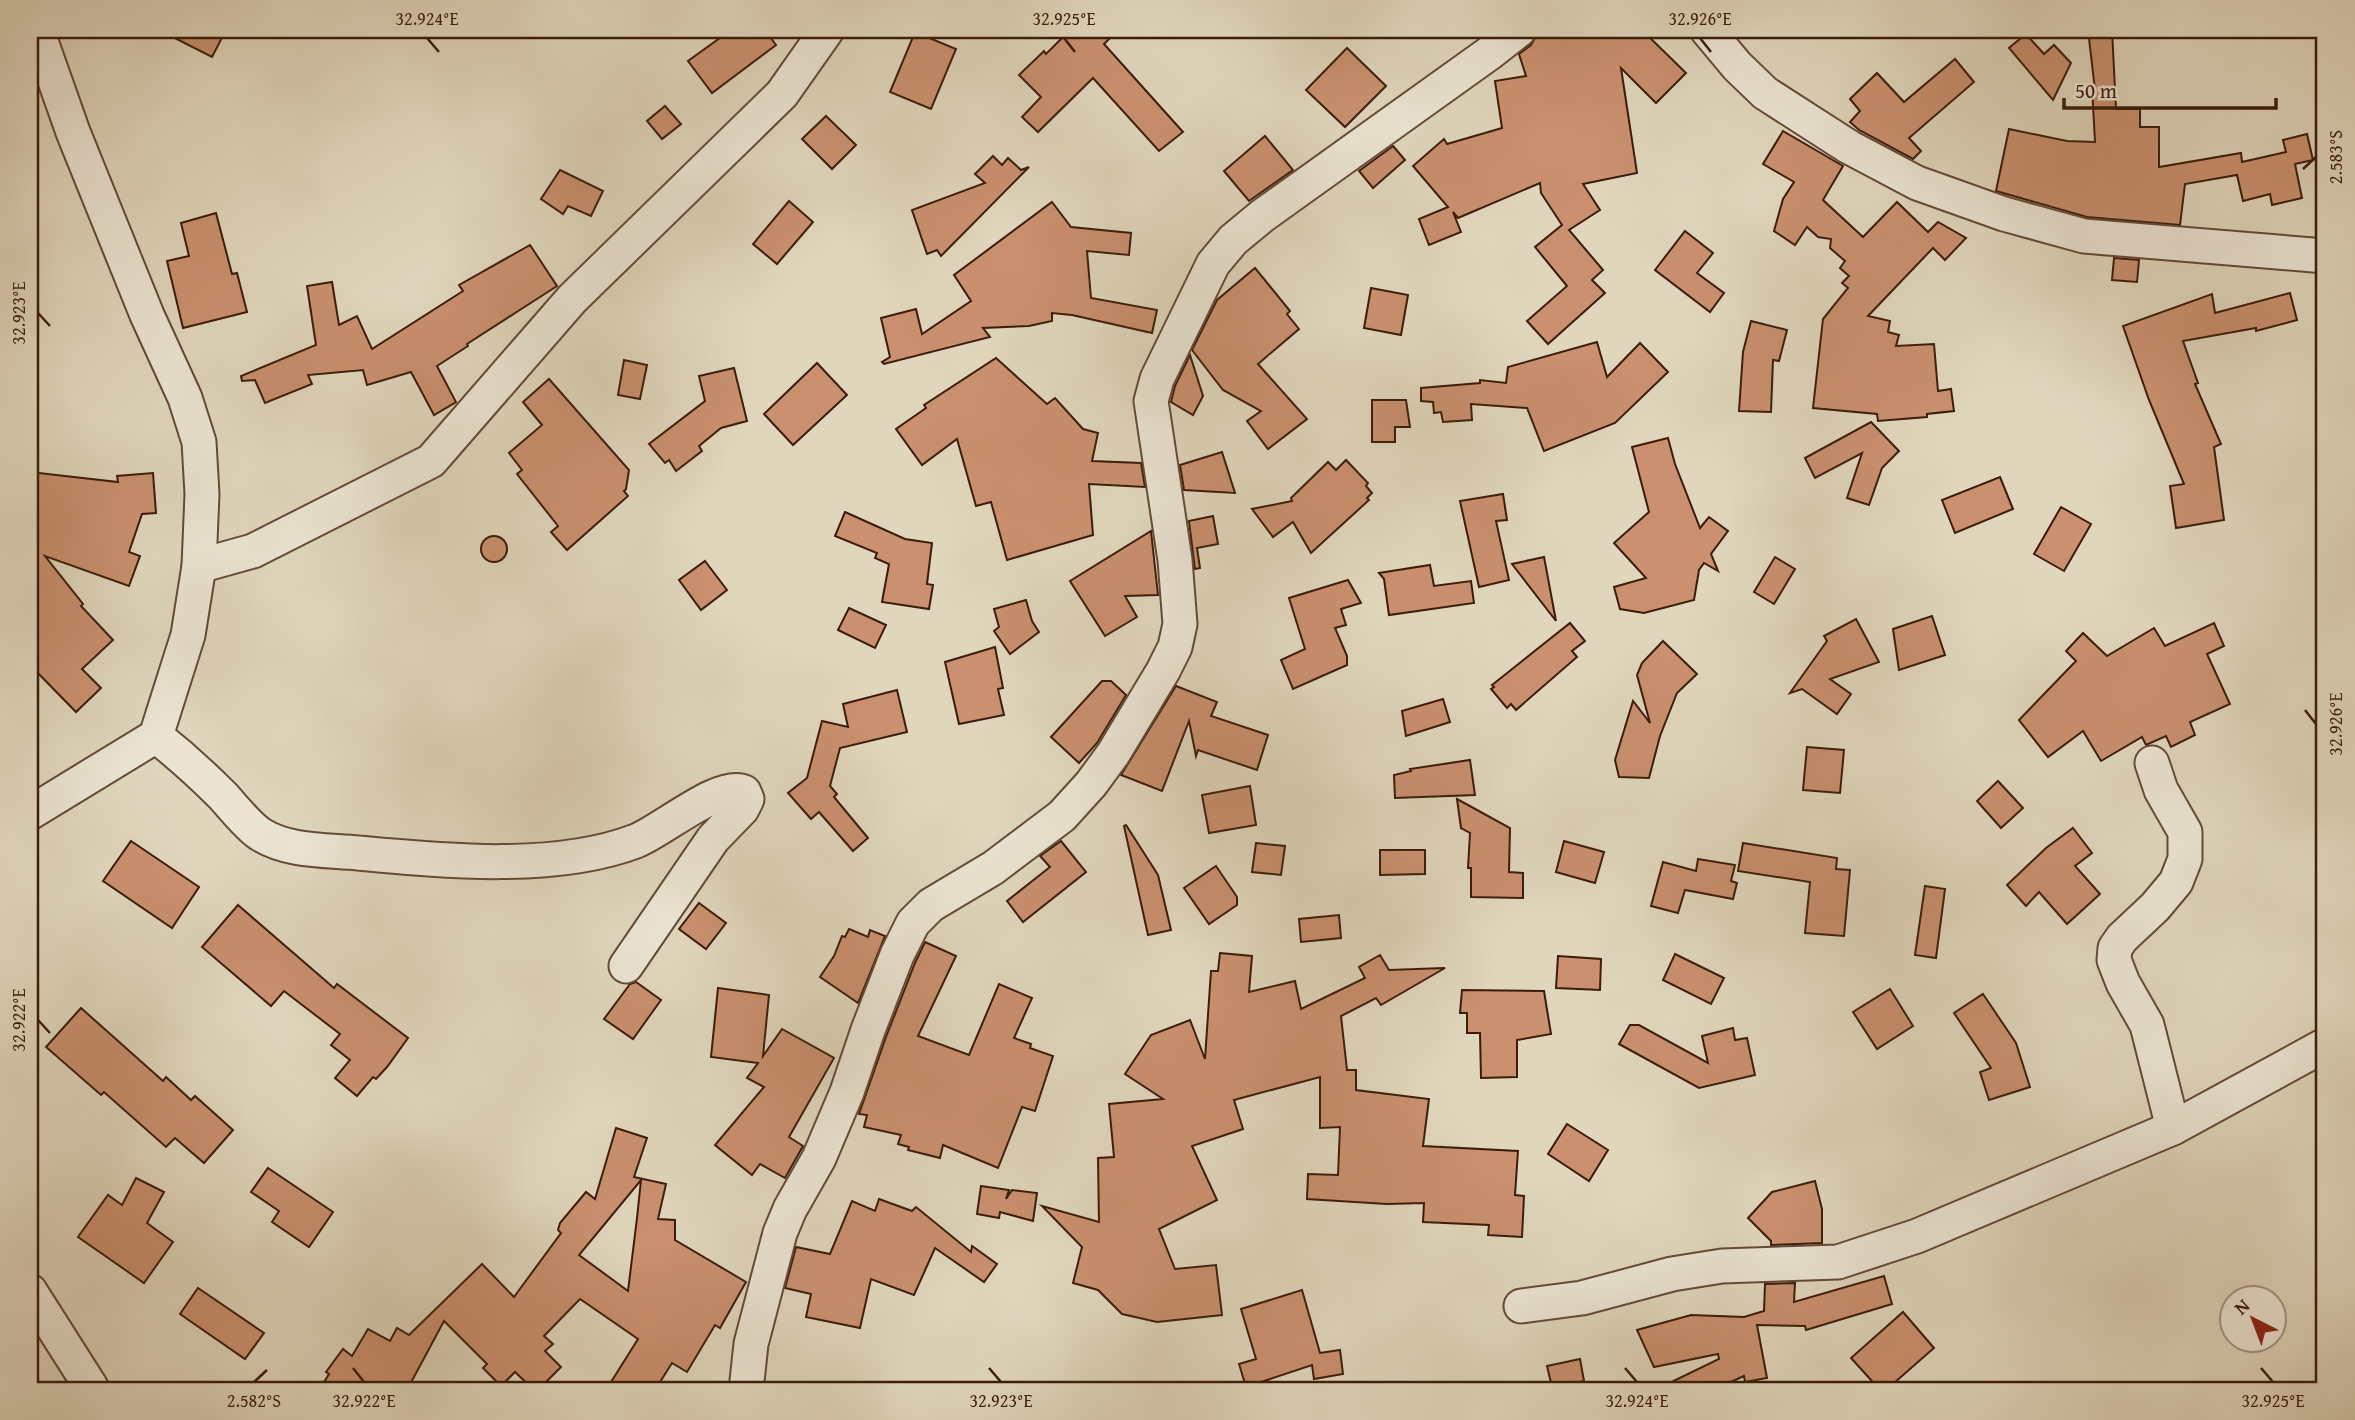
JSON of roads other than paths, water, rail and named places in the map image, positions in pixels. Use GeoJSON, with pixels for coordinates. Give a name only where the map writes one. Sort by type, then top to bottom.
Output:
{"type":"FeatureCollection","features":[{"type":"Feature","properties":{"kind":"street"},"geometry":{"type":"LineString","coordinates":[[30,813],[156,736],[188,635],[200,566],[202,494],[199,442],[185,398],[147,315],[73,132],[37,30]]}},
{"type":"Feature","properties":{"kind":"street"},"geometry":{"type":"LineString","coordinates":[[200,566],[253,551],[431,461],[572,299],[782,94],[827,30]]}},
{"type":"Feature","properties":{"kind":"street"},"geometry":{"type":"LineString","coordinates":[[746,1390],[751,1344],[780,1233],[790,1209],[819,1158],[847,1092],[867,1030],[897,955],[913,923],[931,905],[993,868],[1062,816],[1091,785],[1113,754],[1175,647],[1180,624],[1175,560],[1151,401],[1157,379],[1213,264],[1233,240],[1262,216],[1519,30]]}},
{"type":"Feature","properties":{"kind":"street"},"geometry":{"type":"LineString","coordinates":[[1707,30],[1765,93],[1849,147],[1917,183],[1979,205],[2084,236],[2325,256]]}},
{"type":"Feature","properties":{"kind":"street"},"geometry":{"type":"LineString","coordinates":[[156,736],[191,764],[260,834],[292,847],[482,862],[550,858],[603,851],[638,840],[715,794],[737,789],[744,792],[747,799],[742,809],[713,839],[626,966]]}},
{"type":"Feature","properties":{"kind":"street"},"geometry":{"type":"LineString","coordinates":[[2152,763],[2161,790],[2185,832],[2185,859],[2176,882],[2155,907],[2122,938],[2115,948],[2114,960],[2123,983],[2147,1025],[2173,1128]]}},
{"type":"Feature","properties":{"kind":"street"},"geometry":{"type":"LineString","coordinates":[[1521,1306],[1581,1298],[1672,1274],[1722,1266],[1838,1262],[1917,1236],[2173,1128],[2325,1045]]}},
{"type":"Feature","properties":{"kind":"street"},"geometry":{"type":"LineString","coordinates":[[30,1291],[91,1387]]}}]}
